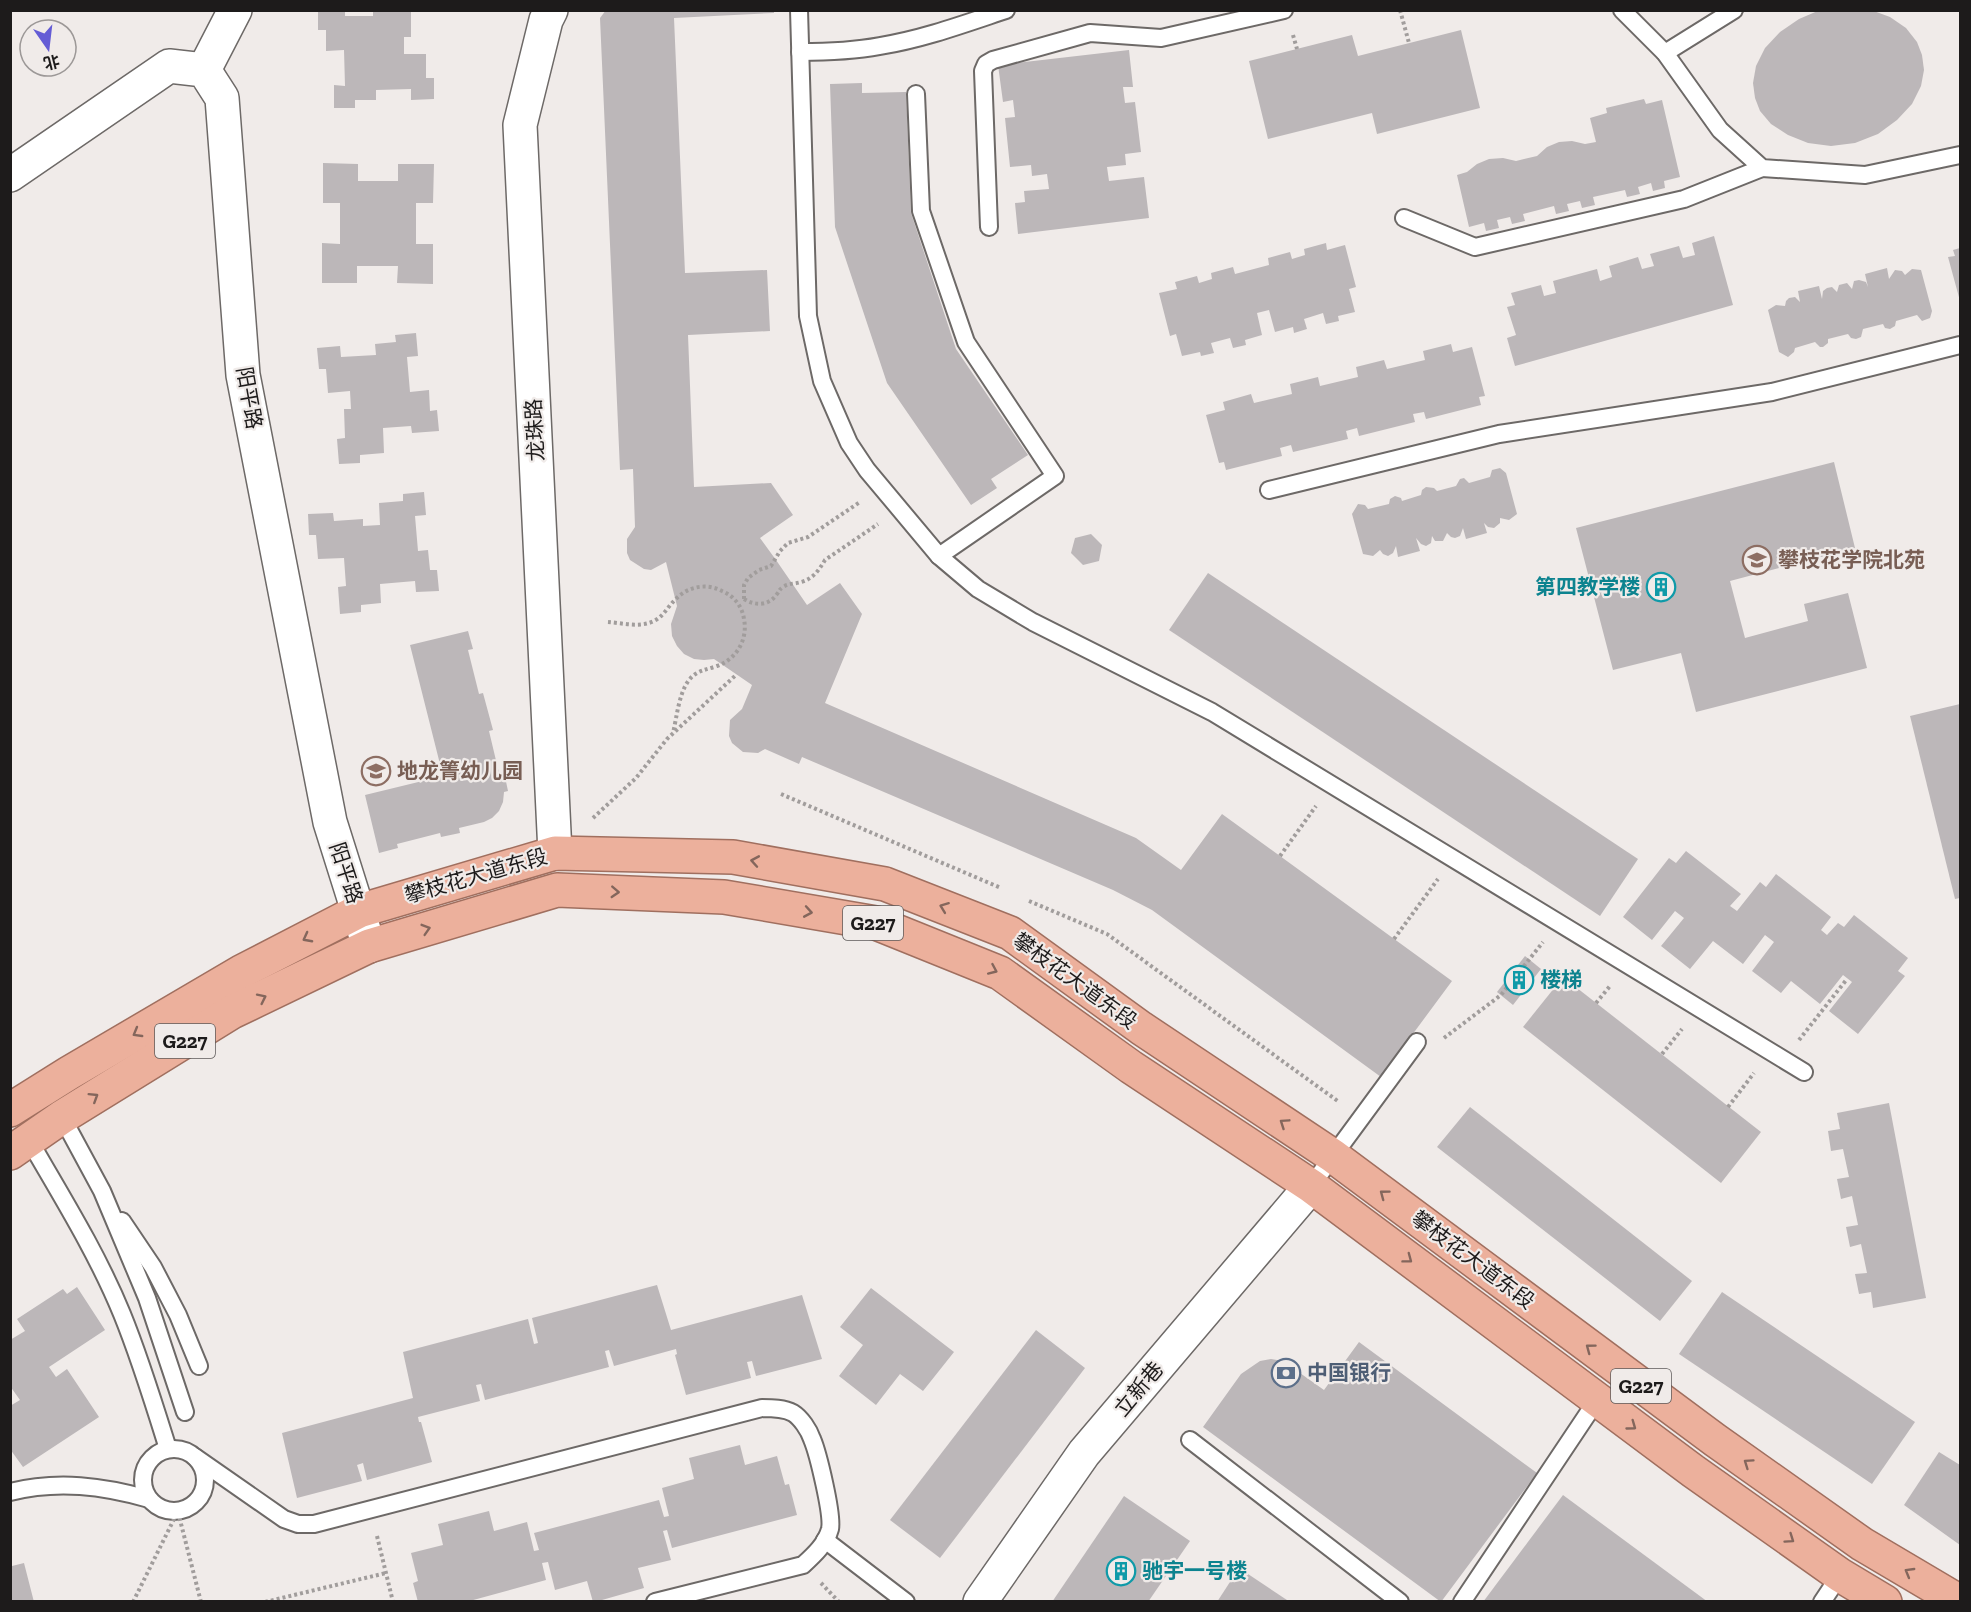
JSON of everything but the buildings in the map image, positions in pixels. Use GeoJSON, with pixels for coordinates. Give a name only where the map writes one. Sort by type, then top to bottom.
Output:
{"type":"FeatureCollection","features":[{"type":"Feature","properties":{"kind":"highway","name":"攀枝花大道东段"},"geometry":{"type":"LineString","coordinates":[[10,1110],[241,972],[358,911],[555,853],[733,857],[885,884],[1010,933],[1141,1028],[1333,1156],[1742,1460],[1862,1544],[1960,1602]]}},
{"type":"Feature","properties":{"kind":"highway","name":"攀枝花大道东段"},"geometry":{"type":"LineString","coordinates":[[20,1147],[62,1117],[232,1012],[369,946],[557,890],[724,897],[876,923],[1000,973],[1131,1067],[1311,1186],[1597,1400],[1831,1588],[1885,1602]]}},
{"type":"Feature","properties":{"kind":"street"},"geometry":{"type":"LineString","coordinates":[[10,175],[169,66],[204,70],[235,10]]}},
{"type":"Feature","properties":{"kind":"street","name":"龙珠路"},"geometry":{"type":"LineString","coordinates":[[551,10],[546,20],[520,125],[555,853]]}},
{"type":"Feature","properties":{"kind":"street","name":"阳平路"},"geometry":{"type":"LineString","coordinates":[[204,70],[222,98],[245,386],[330,822],[369,946]]}},
{"type":"Feature","properties":{"kind":"street","name":"立新巷"},"geometry":{"type":"LineString","coordinates":[[980,1602],[1084,1453],[1311,1186]]}},
{"type":"Feature","properties":{"kind":"lane"},"geometry":{"type":"LineString","coordinates":[[800,10],[808,316],[822,381],[849,443],[881,487],[939,556],[978,589],[1005,606],[1212,712],[1804,1072]]}},
{"type":"Feature","properties":{"kind":"lane"},"geometry":{"type":"LineString","coordinates":[[800,52],[879,47],[914,39],[1006,10]]}},
{"type":"Feature","properties":{"kind":"lane"},"geometry":{"type":"LineString","coordinates":[[989,227],[983,71],[986,64],[993,60],[1090,33],[1161,38],[1284,10]]}},
{"type":"Feature","properties":{"kind":"lane"},"geometry":{"type":"LineString","coordinates":[[1622,10],[1665,53],[1720,130],[1762,168]]}},
{"type":"Feature","properties":{"kind":"lane"},"geometry":{"type":"LineString","coordinates":[[1665,53],[1734,10]]}},
{"type":"Feature","properties":{"kind":"lane"},"geometry":{"type":"LineString","coordinates":[[916,94],[921,211],[966,342],[1055,476],[939,556]]}},
{"type":"Feature","properties":{"kind":"lane"},"geometry":{"type":"LineString","coordinates":[[1404,218],[1475,247],[1684,199],[1762,168],[1865,175],[1960,155]]}},
{"type":"Feature","properties":{"kind":"lane"},"geometry":{"type":"LineString","coordinates":[[1269,490],[1499,434],[1772,392],[1960,345]]}},
{"type":"Feature","properties":{"kind":"lane"},"geometry":{"type":"LineString","coordinates":[[1311,1186],[1417,1042]]}},
{"type":"Feature","properties":{"kind":"lane"},"geometry":{"type":"LineString","coordinates":[[62,1117],[102,1191],[153,1267],[178,1315],[199,1366]]}},
{"type":"Feature","properties":{"kind":"lane"},"geometry":{"type":"LineString","coordinates":[[20,1147],[71,1213],[97,1261],[122,1314],[168,1449]]}},
{"type":"Feature","properties":{"kind":"lane"},"geometry":{"type":"LineString","coordinates":[[102,1191],[147,1298],[185,1412]]}},
{"type":"Feature","properties":{"kind":"lane"},"geometry":{"type":"LineString","coordinates":[[1462,1602],[1597,1400]]}},
{"type":"Feature","properties":{"kind":"lane"},"geometry":{"type":"LineString","coordinates":[[195,1457],[205,1473],[206,1483],[197,1502],[177,1511],[157,1506],[149,1499],[142,1478],[145,1467],[158,1453],[168,1449],[177,1449],[187,1451],[284,1519],[298,1524],[314,1524],[762,1408],[778,1408],[794,1413],[813,1439],[831,1512],[830,1528],[816,1553],[803,1565],[655,1602]]}},
{"type":"Feature","properties":{"kind":"lane"},"geometry":{"type":"LineString","coordinates":[[1190,1440],[1400,1602]]}},
{"type":"Feature","properties":{"kind":"lane"},"geometry":{"type":"LineString","coordinates":[[10,1492],[55,1485],[89,1486],[121,1491],[149,1499]]}},
{"type":"Feature","properties":{"kind":"lane"},"geometry":{"type":"LineString","coordinates":[[825,1540],[906,1602]]}},
{"type":"Feature","properties":{"kind":"path"},"geometry":{"type":"LineString","coordinates":[[1400,10],[1409,43]]}},
{"type":"Feature","properties":{"kind":"path"},"geometry":{"type":"LineString","coordinates":[[744,599],[744,585],[748,578],[759,570],[771,566],[788,543],[808,537],[881,487]]}},
{"type":"Feature","properties":{"kind":"path"},"geometry":{"type":"LineString","coordinates":[[744,599],[751,603],[765,604],[772,600],[780,589],[812,577],[820,570],[825,560],[899,508]]}},
{"type":"Feature","properties":{"kind":"path"},"geometry":{"type":"LineString","coordinates":[[608,622],[641,625],[651,623],[661,617],[675,599],[687,590],[701,586],[716,588],[728,594],[738,604],[744,615],[746,627],[737,652],[728,660],[699,671],[690,678],[685,687],[673,732]]}},
{"type":"Feature","properties":{"kind":"path"},"geometry":{"type":"LineString","coordinates":[[738,604],[744,599]]}},
{"type":"Feature","properties":{"kind":"path"},"geometry":{"type":"LineString","coordinates":[[555,853],[636,778],[673,732],[736,674]]}},
{"type":"Feature","properties":{"kind":"path"},"geometry":{"type":"LineString","coordinates":[[1280,856],[1312,812]]}},
{"type":"Feature","properties":{"kind":"path"},"geometry":{"type":"LineString","coordinates":[[1395,939],[1427,894]]}},
{"type":"Feature","properties":{"kind":"path"},"geometry":{"type":"LineString","coordinates":[[1501,996],[1548,936]]}},
{"type":"Feature","properties":{"kind":"path"},"geometry":{"type":"LineString","coordinates":[[1804,1033],[1847,979]]}},
{"type":"Feature","properties":{"kind":"path"},"geometry":{"type":"LineString","coordinates":[[1596,1003],[1611,984]]}},
{"type":"Feature","properties":{"kind":"path"},"geometry":{"type":"LineString","coordinates":[[1662,1054],[1677,1036]]}},
{"type":"Feature","properties":{"kind":"path"},"geometry":{"type":"LineString","coordinates":[[1728,1107],[1743,1087]]}},
{"type":"Feature","properties":{"kind":"path"},"geometry":{"type":"LineString","coordinates":[[370,1509],[393,1602]]}},
{"type":"Feature","properties":{"kind":"path"},"geometry":{"type":"LineString","coordinates":[[133,1602],[177,1511]]}},
{"type":"Feature","properties":{"kind":"path"},"geometry":{"type":"LineString","coordinates":[[177,1511],[201,1602]]}},
{"type":"Feature","properties":{"kind":"path"},"geometry":{"type":"LineString","coordinates":[[265,1602],[386,1573]]}},
{"type":"Feature","properties":{"kind":"place","name":"攀枝花学院北苑"},"geometry":{"type":"Point","coordinates":[1757,560]}},
{"type":"Feature","properties":{"kind":"place","name":"第四教学楼"},"geometry":{"type":"Point","coordinates":[1661,587]}},
{"type":"Feature","properties":{"kind":"place","name":"地龙箐幼儿园"},"geometry":{"type":"Point","coordinates":[376,771]}},
{"type":"Feature","properties":{"kind":"place","name":"楼梯"},"geometry":{"type":"Point","coordinates":[1519,980]}},
{"type":"Feature","properties":{"kind":"place","name":"中国银行"},"geometry":{"type":"Point","coordinates":[1286,1373]}},
{"type":"Feature","properties":{"kind":"place","name":"驰宇一号楼"},"geometry":{"type":"Point","coordinates":[1121,1571]}}]}
